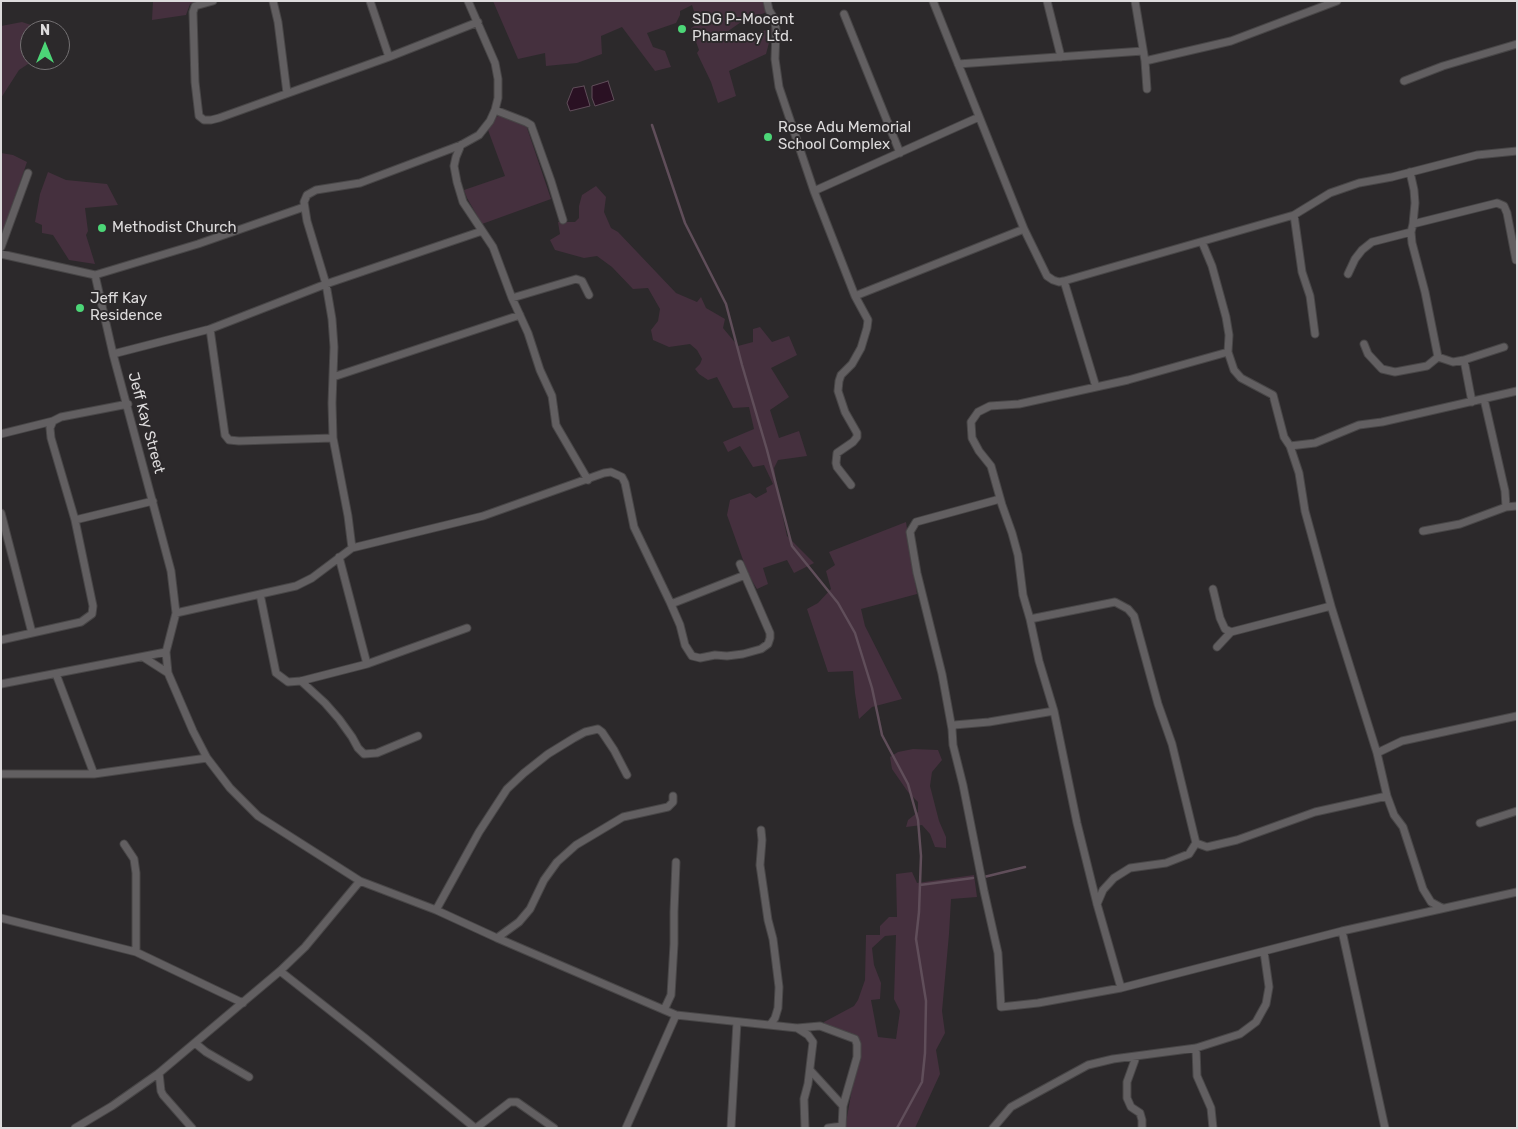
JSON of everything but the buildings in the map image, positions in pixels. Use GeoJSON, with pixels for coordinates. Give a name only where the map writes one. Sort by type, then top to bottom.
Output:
{"type":"FeatureCollection","features":[{"type":"Feature","properties":{"kind":"street"},"geometry":{"type":"LineString","coordinates":[[212,1],[195,6],[193,12],[195,82],[199,116],[204,120],[219,118],[389,57],[478,22]]}},
{"type":"Feature","properties":{"kind":"street"},"geometry":{"type":"LineString","coordinates":[[273,1],[278,22],[287,93]]}},
{"type":"Feature","properties":{"kind":"street"},"geometry":{"type":"LineString","coordinates":[[370,1],[389,57]]}},
{"type":"Feature","properties":{"kind":"street"},"geometry":{"type":"LineString","coordinates":[[352,548],[334,438],[332,377],[334,347],[326,284],[307,221],[304,202],[308,195],[316,190],[360,182],[462,145],[479,134],[490,121],[498,98],[498,79],[495,63],[468,1]]}},
{"type":"Feature","properties":{"kind":"street"},"geometry":{"type":"LineString","coordinates":[[767,1],[769,10],[775,20],[775,59],[779,87],[814,191],[855,296],[868,320],[868,328],[861,348],[852,364],[838,381],[838,391],[845,412],[857,433],[857,437],[837,454],[836,467],[851,484]]}},
{"type":"Feature","properties":{"kind":"street"},"geometry":{"type":"LineString","coordinates":[[933,1],[1024,229],[1047,276],[1059,282],[1294,215],[1330,193],[1359,182],[1392,177],[1476,155],[1517,151]]}},
{"type":"Feature","properties":{"kind":"street"},"geometry":{"type":"LineString","coordinates":[[1047,1],[1061,58]]}},
{"type":"Feature","properties":{"kind":"street"},"geometry":{"type":"LineString","coordinates":[[1135,1],[1145,61],[1147,89]]}},
{"type":"Feature","properties":{"kind":"street"},"geometry":{"type":"LineString","coordinates":[[1145,61],[1231,41],[1338,1]]}},
{"type":"Feature","properties":{"kind":"street"},"geometry":{"type":"LineString","coordinates":[[844,14],[900,153]]}},
{"type":"Feature","properties":{"kind":"street"},"geometry":{"type":"LineString","coordinates":[[1404,81],[1443,66],[1517,44]]}},
{"type":"Feature","properties":{"kind":"street"},"geometry":{"type":"LineString","coordinates":[[958,64],[1143,51]]}},
{"type":"Feature","properties":{"kind":"street"},"geometry":{"type":"LineString","coordinates":[[495,110],[531,125],[563,220]]}},
{"type":"Feature","properties":{"kind":"street"},"geometry":{"type":"LineString","coordinates":[[814,191],[979,118]]}},
{"type":"Feature","properties":{"kind":"street"},"geometry":{"type":"LineString","coordinates":[[462,145],[454,166],[456,182],[463,202],[493,247],[512,298],[533,344],[540,370],[552,396],[556,424],[588,480]]}},
{"type":"Feature","properties":{"kind":"street"},"geometry":{"type":"LineString","coordinates":[[1410,172],[1415,203],[1412,243],[1425,292],[1438,357]]}},
{"type":"Feature","properties":{"kind":"street"},"geometry":{"type":"LineString","coordinates":[[1,247],[28,173]]}},
{"type":"Feature","properties":{"kind":"street"},"geometry":{"type":"LineString","coordinates":[[1348,274],[1355,259],[1372,242],[1497,203],[1504,206],[1507,213],[1516,260]]}},
{"type":"Feature","properties":{"kind":"street"},"geometry":{"type":"LineString","coordinates":[[1,254],[96,275],[198,244],[304,207]]}},
{"type":"Feature","properties":{"kind":"street"},"geometry":{"type":"LineString","coordinates":[[1294,215],[1302,272],[1310,296],[1315,334]]}},
{"type":"Feature","properties":{"kind":"street"},"geometry":{"type":"LineString","coordinates":[[855,296],[1024,229]]}},
{"type":"Feature","properties":{"kind":"street"},"geometry":{"type":"LineString","coordinates":[[113,354],[210,329],[326,284],[482,231]]}},
{"type":"Feature","properties":{"kind":"street"},"geometry":{"type":"LineString","coordinates":[[1202,242],[1212,266],[1226,317],[1229,335],[1228,352],[1234,370],[1241,378],[1273,395],[1284,437],[1290,446],[1299,473],[1305,511],[1331,606],[1377,752],[1387,796],[1394,815],[1403,827],[1423,889],[1431,902],[1442,908]]}},
{"type":"Feature","properties":{"kind":"street","name":"Jeff Kay Street"},"geometry":{"type":"LineString","coordinates":[[96,275],[113,354],[128,404],[171,571],[176,613],[166,652],[168,673],[193,731],[208,758],[230,788],[258,816],[360,881],[436,910],[676,1015],[770,1026],[797,1028],[820,1026],[855,1040],[857,1044],[857,1058],[843,1106]]}},
{"type":"Feature","properties":{"kind":"street"},"geometry":{"type":"LineString","coordinates":[[512,298],[576,279],[582,281],[589,294]]}},
{"type":"Feature","properties":{"kind":"street"},"geometry":{"type":"LineString","coordinates":[[1064,281],[1096,387]]}},
{"type":"Feature","properties":{"kind":"street"},"geometry":{"type":"LineString","coordinates":[[332,377],[520,315]]}},
{"type":"Feature","properties":{"kind":"street"},"geometry":{"type":"LineString","coordinates":[[210,329],[225,435],[229,440],[334,438]]}},
{"type":"Feature","properties":{"kind":"street"},"geometry":{"type":"LineString","coordinates":[[1364,344],[1368,354],[1382,369],[1395,372],[1427,366],[1438,357]]}},
{"type":"Feature","properties":{"kind":"street"},"geometry":{"type":"LineString","coordinates":[[1438,357],[1453,362],[1504,347]]}},
{"type":"Feature","properties":{"kind":"street"},"geometry":{"type":"LineString","coordinates":[[1122,988],[1097,904],[1077,823],[1054,710],[1038,662],[1030,619],[1023,595],[1018,555],[991,466],[978,451],[972,438],[971,422],[978,412],[990,406],[1019,404],[1128,380],[1228,352]]}},
{"type":"Feature","properties":{"kind":"street"},"geometry":{"type":"LineString","coordinates":[[1464,360],[1472,402]]}},
{"type":"Feature","properties":{"kind":"street"},"geometry":{"type":"LineString","coordinates":[[1290,446],[1315,443],[1359,425],[1382,422],[1517,391]]}},
{"type":"Feature","properties":{"kind":"street"},"geometry":{"type":"LineString","coordinates":[[1484,399],[1505,491],[1506,507]]}},
{"type":"Feature","properties":{"kind":"street"},"geometry":{"type":"LineString","coordinates":[[1,434],[53,421],[61,417],[128,404]]}},
{"type":"Feature","properties":{"kind":"street"},"geometry":{"type":"LineString","coordinates":[[1,640],[82,622],[92,614],[93,606],[75,520],[51,438],[50,428],[53,421]]}},
{"type":"Feature","properties":{"kind":"street"},"geometry":{"type":"LineString","coordinates":[[176,613],[296,586],[312,578],[352,548],[483,516],[611,472],[622,477],[625,483],[634,527],[671,604],[680,625],[685,645],[692,656],[700,658],[715,655],[743,654],[761,649],[768,644],[770,633],[740,564]]}},
{"type":"Feature","properties":{"kind":"street"},"geometry":{"type":"LineString","coordinates":[[1000,499],[916,522],[910,532],[917,573],[942,674],[953,744],[998,953],[1001,1007],[1038,1003],[1122,988],[1342,931],[1517,892]]}},
{"type":"Feature","properties":{"kind":"street"},"geometry":{"type":"LineString","coordinates":[[75,520],[153,501]]}},
{"type":"Feature","properties":{"kind":"street"},"geometry":{"type":"LineString","coordinates":[[1423,531],[1460,524],[1506,507],[1517,506]]}},
{"type":"Feature","properties":{"kind":"street"},"geometry":{"type":"LineString","coordinates":[[1,513],[32,633]]}},
{"type":"Feature","properties":{"kind":"street"},"geometry":{"type":"LineString","coordinates":[[339,557],[367,664]]}},
{"type":"Feature","properties":{"kind":"street"},"geometry":{"type":"LineString","coordinates":[[671,604],[744,575]]}},
{"type":"Feature","properties":{"kind":"street"},"geometry":{"type":"LineString","coordinates":[[1213,590],[1220,618],[1225,629],[1230,632]]}},
{"type":"Feature","properties":{"kind":"street"},"geometry":{"type":"LineString","coordinates":[[260,594],[276,673],[288,682],[301,682],[367,664],[468,628]]}},
{"type":"Feature","properties":{"kind":"street"},"geometry":{"type":"LineString","coordinates":[[1030,619],[1115,602],[1128,609],[1134,616],[1158,704],[1172,744],[1196,843],[1189,854],[1166,863],[1130,868],[1114,878],[1103,890],[1097,904]]}},
{"type":"Feature","properties":{"kind":"street"},"geometry":{"type":"LineString","coordinates":[[1216,647],[1230,632],[1331,606]]}},
{"type":"Feature","properties":{"kind":"street"},"geometry":{"type":"LineString","coordinates":[[1,684],[166,652]]}},
{"type":"Feature","properties":{"kind":"street"},"geometry":{"type":"LineString","coordinates":[[143,657],[168,673]]}},
{"type":"Feature","properties":{"kind":"street"},"geometry":{"type":"LineString","coordinates":[[56,674],[94,774]]}},
{"type":"Feature","properties":{"kind":"street"},"geometry":{"type":"LineString","coordinates":[[301,682],[325,703],[364,754],[377,753],[418,736]]}},
{"type":"Feature","properties":{"kind":"street"},"geometry":{"type":"LineString","coordinates":[[952,729],[954,725],[989,722],[1054,710]]}},
{"type":"Feature","properties":{"kind":"street"},"geometry":{"type":"LineString","coordinates":[[1377,752],[1402,741],[1517,716]]}},
{"type":"Feature","properties":{"kind":"street"},"geometry":{"type":"LineString","coordinates":[[436,910],[479,832],[508,789],[524,772],[548,754],[585,732],[598,730],[602,732],[614,750],[627,775]]}},
{"type":"Feature","properties":{"kind":"street"},"geometry":{"type":"LineString","coordinates":[[1,774],[94,774],[208,758]]}},
{"type":"Feature","properties":{"kind":"street"},"geometry":{"type":"LineString","coordinates":[[497,938],[519,922],[530,909],[544,880],[556,862],[576,845],[623,817],[668,807],[673,802],[673,796]]}},
{"type":"Feature","properties":{"kind":"street"},"geometry":{"type":"LineString","coordinates":[[1196,843],[1207,847],[1237,840],[1315,812],[1387,796]]}},
{"type":"Feature","properties":{"kind":"street"},"geometry":{"type":"LineString","coordinates":[[1480,823],[1517,811]]}},
{"type":"Feature","properties":{"kind":"street"},"geometry":{"type":"LineString","coordinates":[[761,830],[760,865],[768,920],[774,939],[779,987],[778,1008],[770,1026]]}},
{"type":"Feature","properties":{"kind":"street"},"geometry":{"type":"LineString","coordinates":[[124,844],[134,859],[136,873],[136,952]]}},
{"type":"Feature","properties":{"kind":"street"},"geometry":{"type":"LineString","coordinates":[[664,1010],[670,995],[674,944],[676,862]]}},
{"type":"Feature","properties":{"kind":"street"},"geometry":{"type":"LineString","coordinates":[[75,1128],[112,1106],[158,1073],[280,972],[305,947],[360,881]]}},
{"type":"Feature","properties":{"kind":"street"},"geometry":{"type":"LineString","coordinates":[[1,918],[136,952],[243,1003]]}},
{"type":"Feature","properties":{"kind":"street"},"geometry":{"type":"LineString","coordinates":[[1342,931],[1385,1128]]}},
{"type":"Feature","properties":{"kind":"street"},"geometry":{"type":"LineString","coordinates":[[993,1128],[1010,1107],[1088,1065],[1112,1059],[1196,1048],[1240,1034],[1256,1022],[1266,1004],[1269,987],[1264,952]]}},
{"type":"Feature","properties":{"kind":"street"},"geometry":{"type":"LineString","coordinates":[[280,972],[476,1128],[510,1102],[517,1102],[554,1128]]}},
{"type":"Feature","properties":{"kind":"street"},"geometry":{"type":"LineString","coordinates":[[626,1128],[676,1015]]}},
{"type":"Feature","properties":{"kind":"street"},"geometry":{"type":"LineString","coordinates":[[731,1128],[737,1022]]}},
{"type":"Feature","properties":{"kind":"street"},"geometry":{"type":"LineString","coordinates":[[797,1028],[808,1035],[813,1042],[808,1084],[804,1099],[805,1128]]}},
{"type":"Feature","properties":{"kind":"street"},"geometry":{"type":"LineString","coordinates":[[195,1043],[206,1052],[249,1077]]}},
{"type":"Feature","properties":{"kind":"street"},"geometry":{"type":"LineString","coordinates":[[1196,1048],[1197,1076],[1211,1108],[1213,1128]]}},
{"type":"Feature","properties":{"kind":"street"},"geometry":{"type":"LineString","coordinates":[[1136,1057],[1127,1082],[1127,1098],[1130,1107],[1140,1113],[1142,1128]]}},
{"type":"Feature","properties":{"kind":"street"},"geometry":{"type":"LineString","coordinates":[[810,1070],[843,1106],[842,1127],[828,1128]]}},
{"type":"Feature","properties":{"kind":"street"},"geometry":{"type":"LineString","coordinates":[[158,1073],[163,1095],[192,1128]]}},
{"type":"Feature","properties":{"kind":"shaded area"},"geometry":{"type":"Polygon","coordinates":[[[153,1],[199,1],[190,4],[186,15],[152,20],[153,1]]]}},
{"type":"Feature","properties":{"kind":"shaded area"},"geometry":{"type":"Polygon","coordinates":[[[493,1],[764,1],[767,12],[741,22],[724,34],[726,42],[773,28],[766,54],[729,71],[736,96],[718,103],[711,82],[697,53],[699,50],[691,28],[698,24],[692,5],[680,11],[676,23],[647,33],[653,47],[665,51],[671,67],[655,71],[622,27],[601,36],[602,54],[577,63],[546,66],[545,53],[518,59],[493,1]]]}},
{"type":"Feature","properties":{"kind":"shaded area"},"geometry":{"type":"Polygon","coordinates":[[[20,22],[20,69],[1,98],[1,26],[20,22]]]}},
{"type":"Feature","properties":{"kind":"shaded area"},"geometry":{"type":"Polygon","coordinates":[[[608,81],[614,100],[595,106],[592,98],[592,86],[608,81]]]}},
{"type":"Feature","properties":{"kind":"shaded area"},"geometry":{"type":"Polygon","coordinates":[[[584,86],[590,106],[570,111],[567,103],[573,88],[584,86]]]}},
{"type":"Feature","properties":{"kind":"shaded area"},"geometry":{"type":"Polygon","coordinates":[[[499,115],[526,125],[551,199],[482,224],[464,190],[505,176],[488,130],[493,120],[499,115]]]}},
{"type":"Feature","properties":{"kind":"shaded area"},"geometry":{"type":"Polygon","coordinates":[[[1,153],[13,155],[27,162],[1,238],[1,153]]]}},
{"type":"Feature","properties":{"kind":"shaded area"},"geometry":{"type":"Polygon","coordinates":[[[48,172],[66,180],[107,184],[118,205],[85,208],[88,231],[86,235],[95,264],[69,260],[53,235],[42,233],[42,225],[35,222],[40,194],[48,172]]]}},
{"type":"Feature","properties":{"kind":"shaded area"},"geometry":{"type":"Polygon","coordinates":[[[596,186],[606,197],[604,212],[611,228],[618,232],[676,293],[697,302],[701,297],[706,308],[725,319],[723,328],[738,346],[753,342],[753,329],[760,327],[772,342],[789,336],[797,355],[771,368],[789,397],[770,410],[779,438],[799,431],[807,456],[778,460],[774,468],[787,536],[814,563],[794,573],[787,560],[763,568],[768,584],[757,589],[748,574],[727,515],[730,500],[750,493],[756,498],[767,492],[766,488],[773,484],[764,465],[753,467],[740,446],[728,452],[723,442],[754,429],[749,407],[733,408],[717,377],[708,380],[699,374],[695,369],[702,359],[697,350],[690,344],[669,347],[653,340],[651,330],[658,321],[660,309],[648,288],[633,289],[612,267],[597,256],[584,258],[555,250],[550,240],[560,234],[558,222],[575,222],[579,218],[579,206],[582,195],[596,186]]]}},
{"type":"Feature","properties":{"kind":"shaded area"},"geometry":{"type":"Polygon","coordinates":[[[906,522],[917,594],[861,609],[865,626],[902,699],[872,707],[859,719],[853,671],[828,672],[807,609],[818,603],[831,589],[826,571],[835,565],[829,552],[906,522]]]}},
{"type":"Feature","properties":{"kind":"shaded area"},"geometry":{"type":"Polygon","coordinates":[[[913,749],[938,750],[942,760],[932,772],[930,786],[939,821],[946,837],[946,848],[935,847],[930,834],[922,825],[906,827],[908,820],[918,812],[918,802],[908,792],[892,769],[890,757],[898,752],[913,749]]]}},
{"type":"Feature","properties":{"kind":"shaded area"},"geometry":{"type":"Polygon","coordinates":[[[912,872],[917,883],[974,875],[977,897],[951,899],[942,1011],[945,1033],[936,1050],[940,1074],[915,1128],[845,1128],[859,1043],[856,1035],[824,1025],[824,1022],[854,1006],[858,1000],[865,980],[866,935],[880,935],[880,926],[889,917],[897,917],[896,874],[912,872]],[[896,935],[885,936],[872,948],[874,965],[881,983],[880,999],[871,1000],[878,1037],[896,1039],[900,1011],[894,999],[896,935]]]}},
{"type":"Feature","properties":{"kind":"waterway"},"geometry":{"type":"LineString","coordinates":[[652,125],[685,223],[726,304],[792,546],[838,603],[855,633],[872,688],[882,735],[908,784],[918,820],[921,856],[916,939],[926,1001],[925,1053],[922,1082],[897,1128]]}},
{"type":"Feature","properties":{"kind":"waterway"},"geometry":{"type":"LineString","coordinates":[[984,877],[1025,867]]}},
{"type":"Feature","properties":{"kind":"waterway"},"geometry":{"type":"LineString","coordinates":[[920,885],[973,878]]}},
{"type":"Feature","properties":{"kind":"place","name":"SDG P-Mocent Pharmacy Ltd."},"geometry":{"type":"Point","coordinates":[682,29]}},
{"type":"Feature","properties":{"kind":"place","name":"Rose Adu Memorial School Complex"},"geometry":{"type":"Point","coordinates":[768,137]}},
{"type":"Feature","properties":{"kind":"place","name":"Methodist Church"},"geometry":{"type":"Point","coordinates":[102,228]}},
{"type":"Feature","properties":{"kind":"place","name":"Jeff Kay Residence"},"geometry":{"type":"Point","coordinates":[80,308]}}]}
